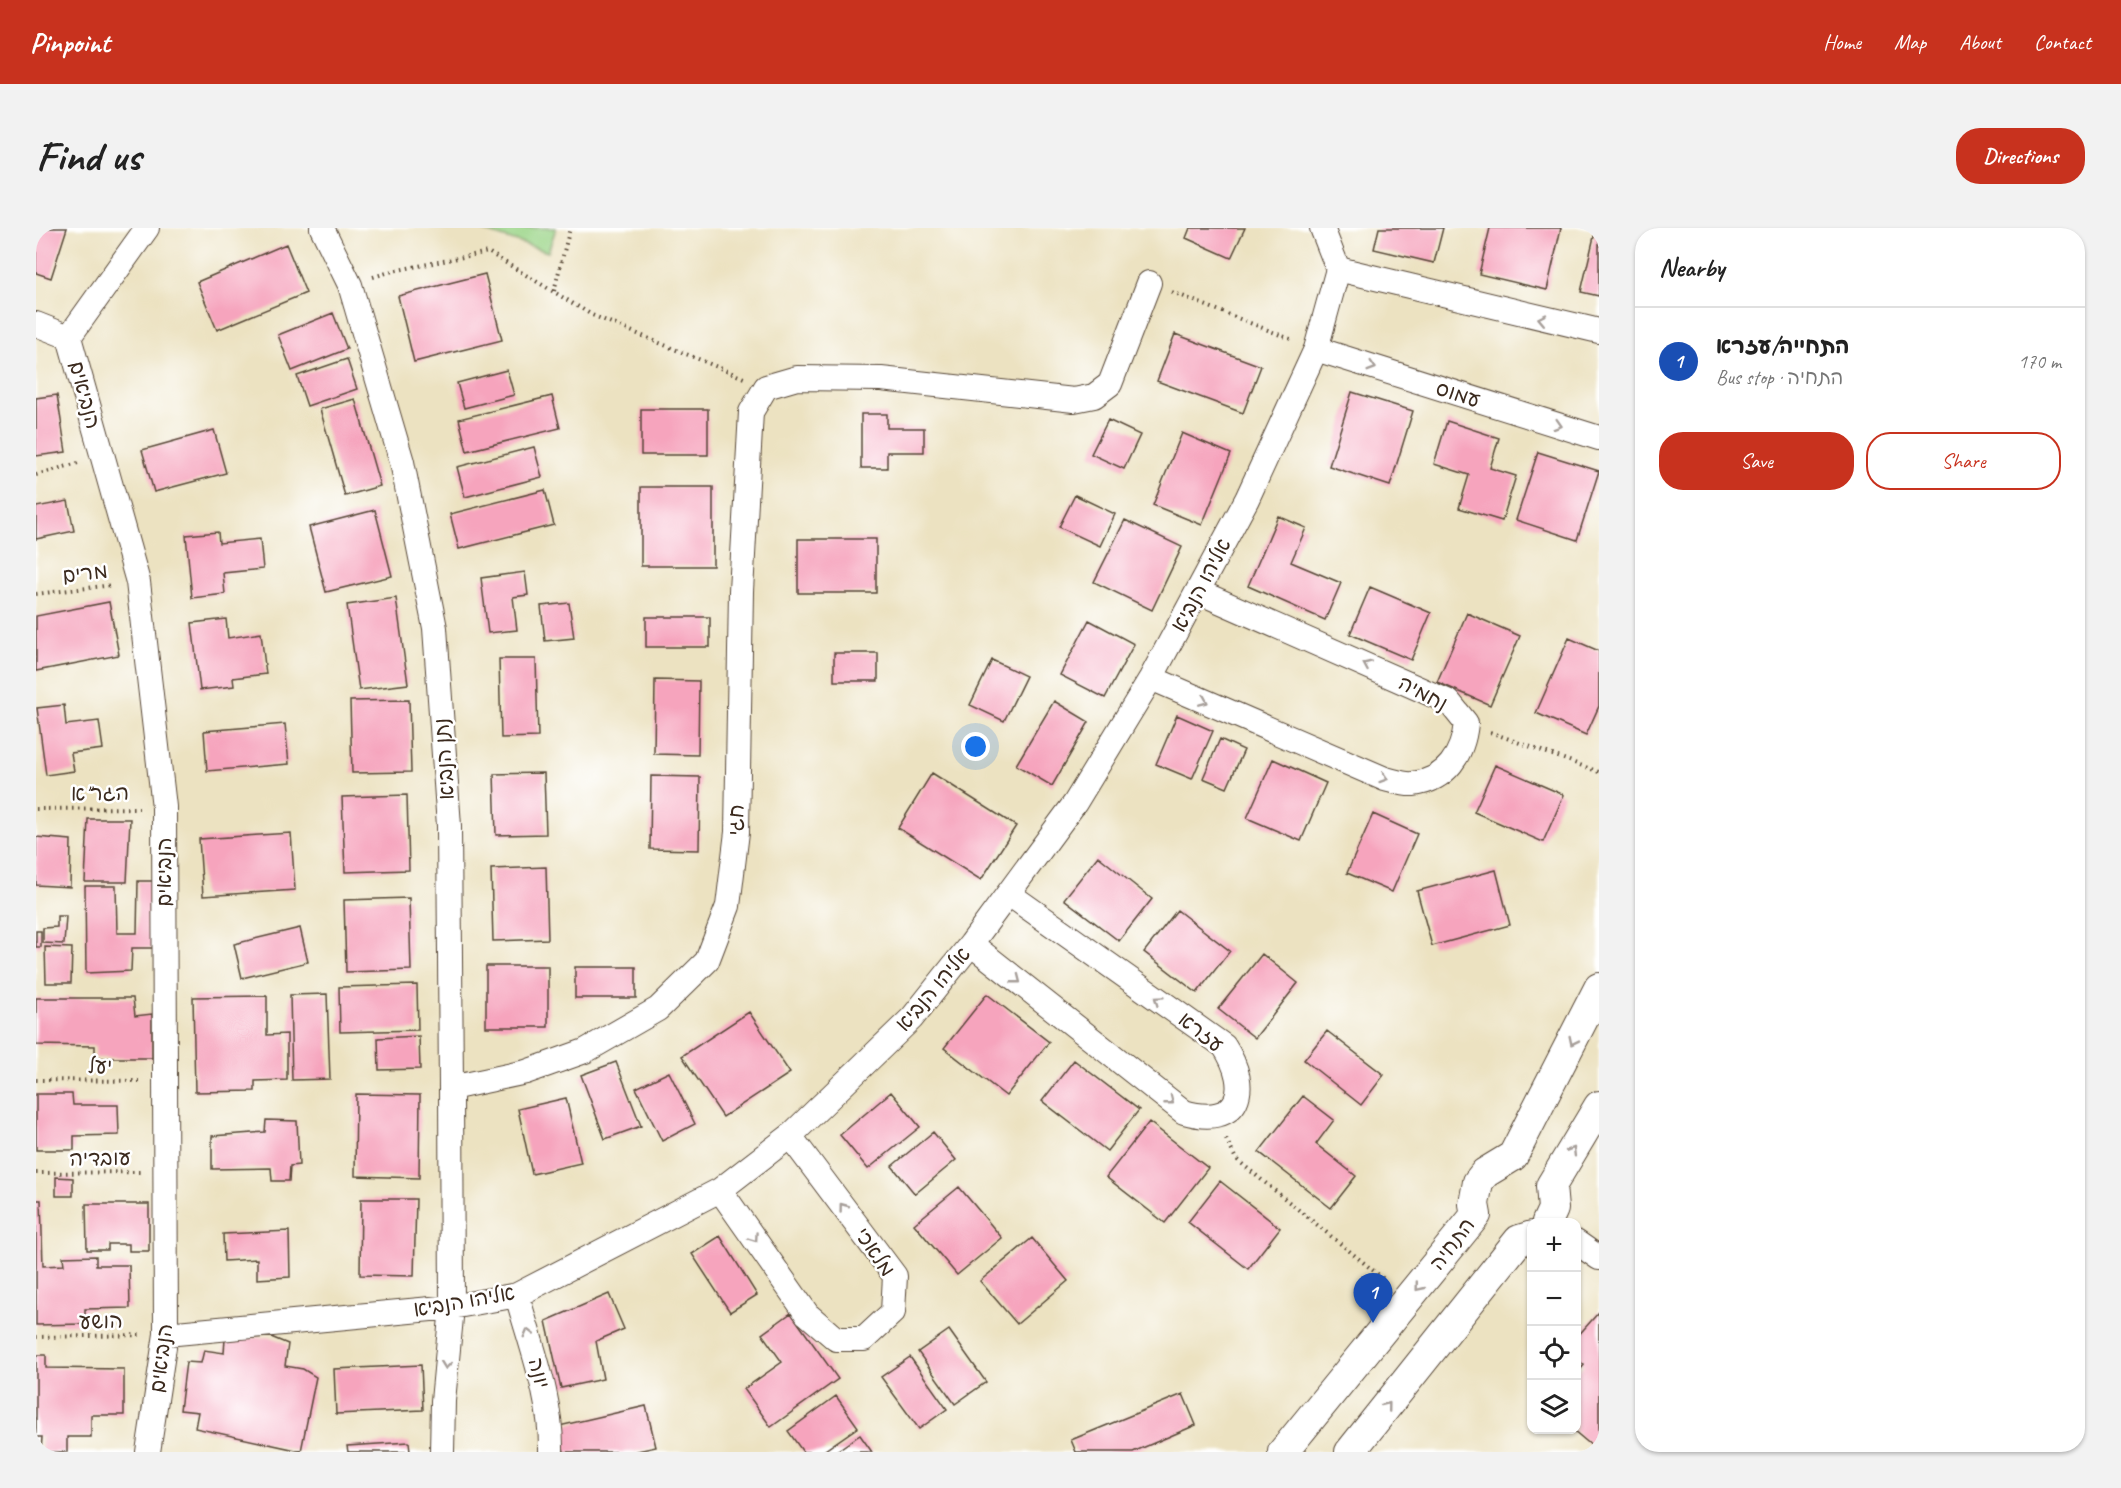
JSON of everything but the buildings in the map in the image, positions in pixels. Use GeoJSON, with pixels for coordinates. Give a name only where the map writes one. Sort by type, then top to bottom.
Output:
{"type":"FeatureCollection","features":[{"type":"Feature","properties":{"kind":"street"},"geometry":{"type":"LineString","coordinates":[[69,337],[147,228]]}},
{"type":"Feature","properties":{"kind":"street","name":"נתן הנביא"},"geometry":{"type":"LineString","coordinates":[[322,228],[350,285],[402,462],[435,628],[449,826],[452,1307]]}},
{"type":"Feature","properties":{"kind":"street"},"geometry":{"type":"LineString","coordinates":[[1322,228],[1338,269],[1599,331]]}},
{"type":"Feature","properties":{"kind":"street","name":"אליהו הנביא"},"geometry":{"type":"LineString","coordinates":[[166,1334],[452,1307],[517,1295],[720,1190],[790,1136],[912,1018],[1009,894],[1075,802],[1151,678],[1246,499],[1316,349],[1338,269]]}},
{"type":"Feature","properties":{"kind":"street"},"geometry":{"type":"LineString","coordinates":[[766,387],[797,378],[881,379],[1074,400],[1094,396],[1110,384],[1149,283]]}},
{"type":"Feature","properties":{"kind":"street","name":"הנביאים"},"geometry":{"type":"LineString","coordinates":[[36,324],[69,337],[138,582],[164,807],[166,1334],[148,1452]]}},
{"type":"Feature","properties":{"kind":"street","name":"עמוס"},"geometry":{"type":"LineString","coordinates":[[1316,349],[1599,438]]}},
{"type":"Feature","properties":{"kind":"street","name":"חגי"},"geometry":{"type":"LineString","coordinates":[[451,1088],[526,1072],[585,1051],[658,1010],[707,961],[728,906],[737,832],[741,591],[751,412],[766,387]]}},
{"type":"Feature","properties":{"kind":"street","name":"נחמיה"},"geometry":{"type":"LineString","coordinates":[[1151,678],[1385,779],[1412,784],[1433,777],[1452,765],[1464,745],[1466,723],[1449,702],[1198,592]]}},
{"type":"Feature","properties":{"kind":"street","name":"עזרא"},"geometry":{"type":"LineString","coordinates":[[1009,894],[1224,1046],[1237,1070],[1239,1091],[1231,1108],[1216,1117]]}},
{"type":"Feature","properties":{"kind":"street"},"geometry":{"type":"LineString","coordinates":[[971,944],[1184,1112],[1202,1117],[1216,1117]]}},
{"type":"Feature","properties":{"kind":"street","name":"התחיה"},"geometry":{"type":"LineString","coordinates":[[1283,1452],[1476,1215],[1474,1204],[1478,1182],[1485,1173],[1505,1162],[1519,1145],[1599,988]]}},
{"type":"Feature","properties":{"kind":"street"},"geometry":{"type":"LineString","coordinates":[[1551,1186],[1599,1107]]}},
{"type":"Feature","properties":{"kind":"street","name":"מלאכי"},"geometry":{"type":"LineString","coordinates":[[720,1190],[807,1314],[836,1339],[864,1339],[893,1312],[895,1276],[790,1136]]}},
{"type":"Feature","properties":{"kind":"street"},"geometry":{"type":"LineString","coordinates":[[1505,1162],[1527,1163],[1545,1176],[1551,1186],[1553,1209],[1550,1218]]}},
{"type":"Feature","properties":{"kind":"street"},"geometry":{"type":"LineString","coordinates":[[1476,1215],[1494,1235],[1525,1238]]}},
{"type":"Feature","properties":{"kind":"street"},"geometry":{"type":"LineString","coordinates":[[1350,1452],[1525,1238]]}},
{"type":"Feature","properties":{"kind":"street"},"geometry":{"type":"LineString","coordinates":[[1581,1245],[1599,1258]]}},
{"type":"Feature","properties":{"kind":"street","name":"יונה"},"geometry":{"type":"LineString","coordinates":[[517,1295],[545,1395],[552,1430],[551,1452]]}},
{"type":"Feature","properties":{"kind":"street"},"geometry":{"type":"LineString","coordinates":[[442,1452],[443,1401],[452,1307]]}},
{"type":"Feature","properties":{"kind":"path"},"geometry":{"type":"LineString","coordinates":[[554,291],[570,228]]}},
{"type":"Feature","properties":{"kind":"path"},"geometry":{"type":"LineString","coordinates":[[350,285],[393,271],[488,252],[592,315],[766,387]]}},
{"type":"Feature","properties":{"kind":"path"},"geometry":{"type":"LineString","coordinates":[[1149,283],[1316,349]]}},
{"type":"Feature","properties":{"kind":"path"},"geometry":{"type":"LineString","coordinates":[[36,475],[102,457]]}},
{"type":"Feature","properties":{"kind":"path","name":"מרים"},"geometry":{"type":"LineString","coordinates":[[36,594],[138,582]]}},
{"type":"Feature","properties":{"kind":"path"},"geometry":{"type":"LineString","coordinates":[[1466,723],[1599,772]]}},
{"type":"Feature","properties":{"kind":"path","name":"הגר\"א"},"geometry":{"type":"LineString","coordinates":[[36,809],[164,807]]}},
{"type":"Feature","properties":{"kind":"path","name":"יעל"},"geometry":{"type":"LineString","coordinates":[[36,1080],[164,1082]]}},
{"type":"Feature","properties":{"kind":"path"},"geometry":{"type":"LineString","coordinates":[[1216,1117],[1236,1159],[1409,1299]]}},
{"type":"Feature","properties":{"kind":"path","name":"עובדיה"},"geometry":{"type":"LineString","coordinates":[[36,1173],[164,1172]]}},
{"type":"Feature","properties":{"kind":"path","name":"הושע"},"geometry":{"type":"LineString","coordinates":[[36,1337],[166,1334]]}},
{"type":"Feature","properties":{"kind":"green space"},"geometry":{"type":"Polygon","coordinates":[[[474,228],[556,228],[548,252],[474,228]]]}},
{"type":"Feature","properties":{"kind":"place","name":"התחייה/עזרא"},"geometry":{"type":"Point","coordinates":[1373,1323]}}]}
